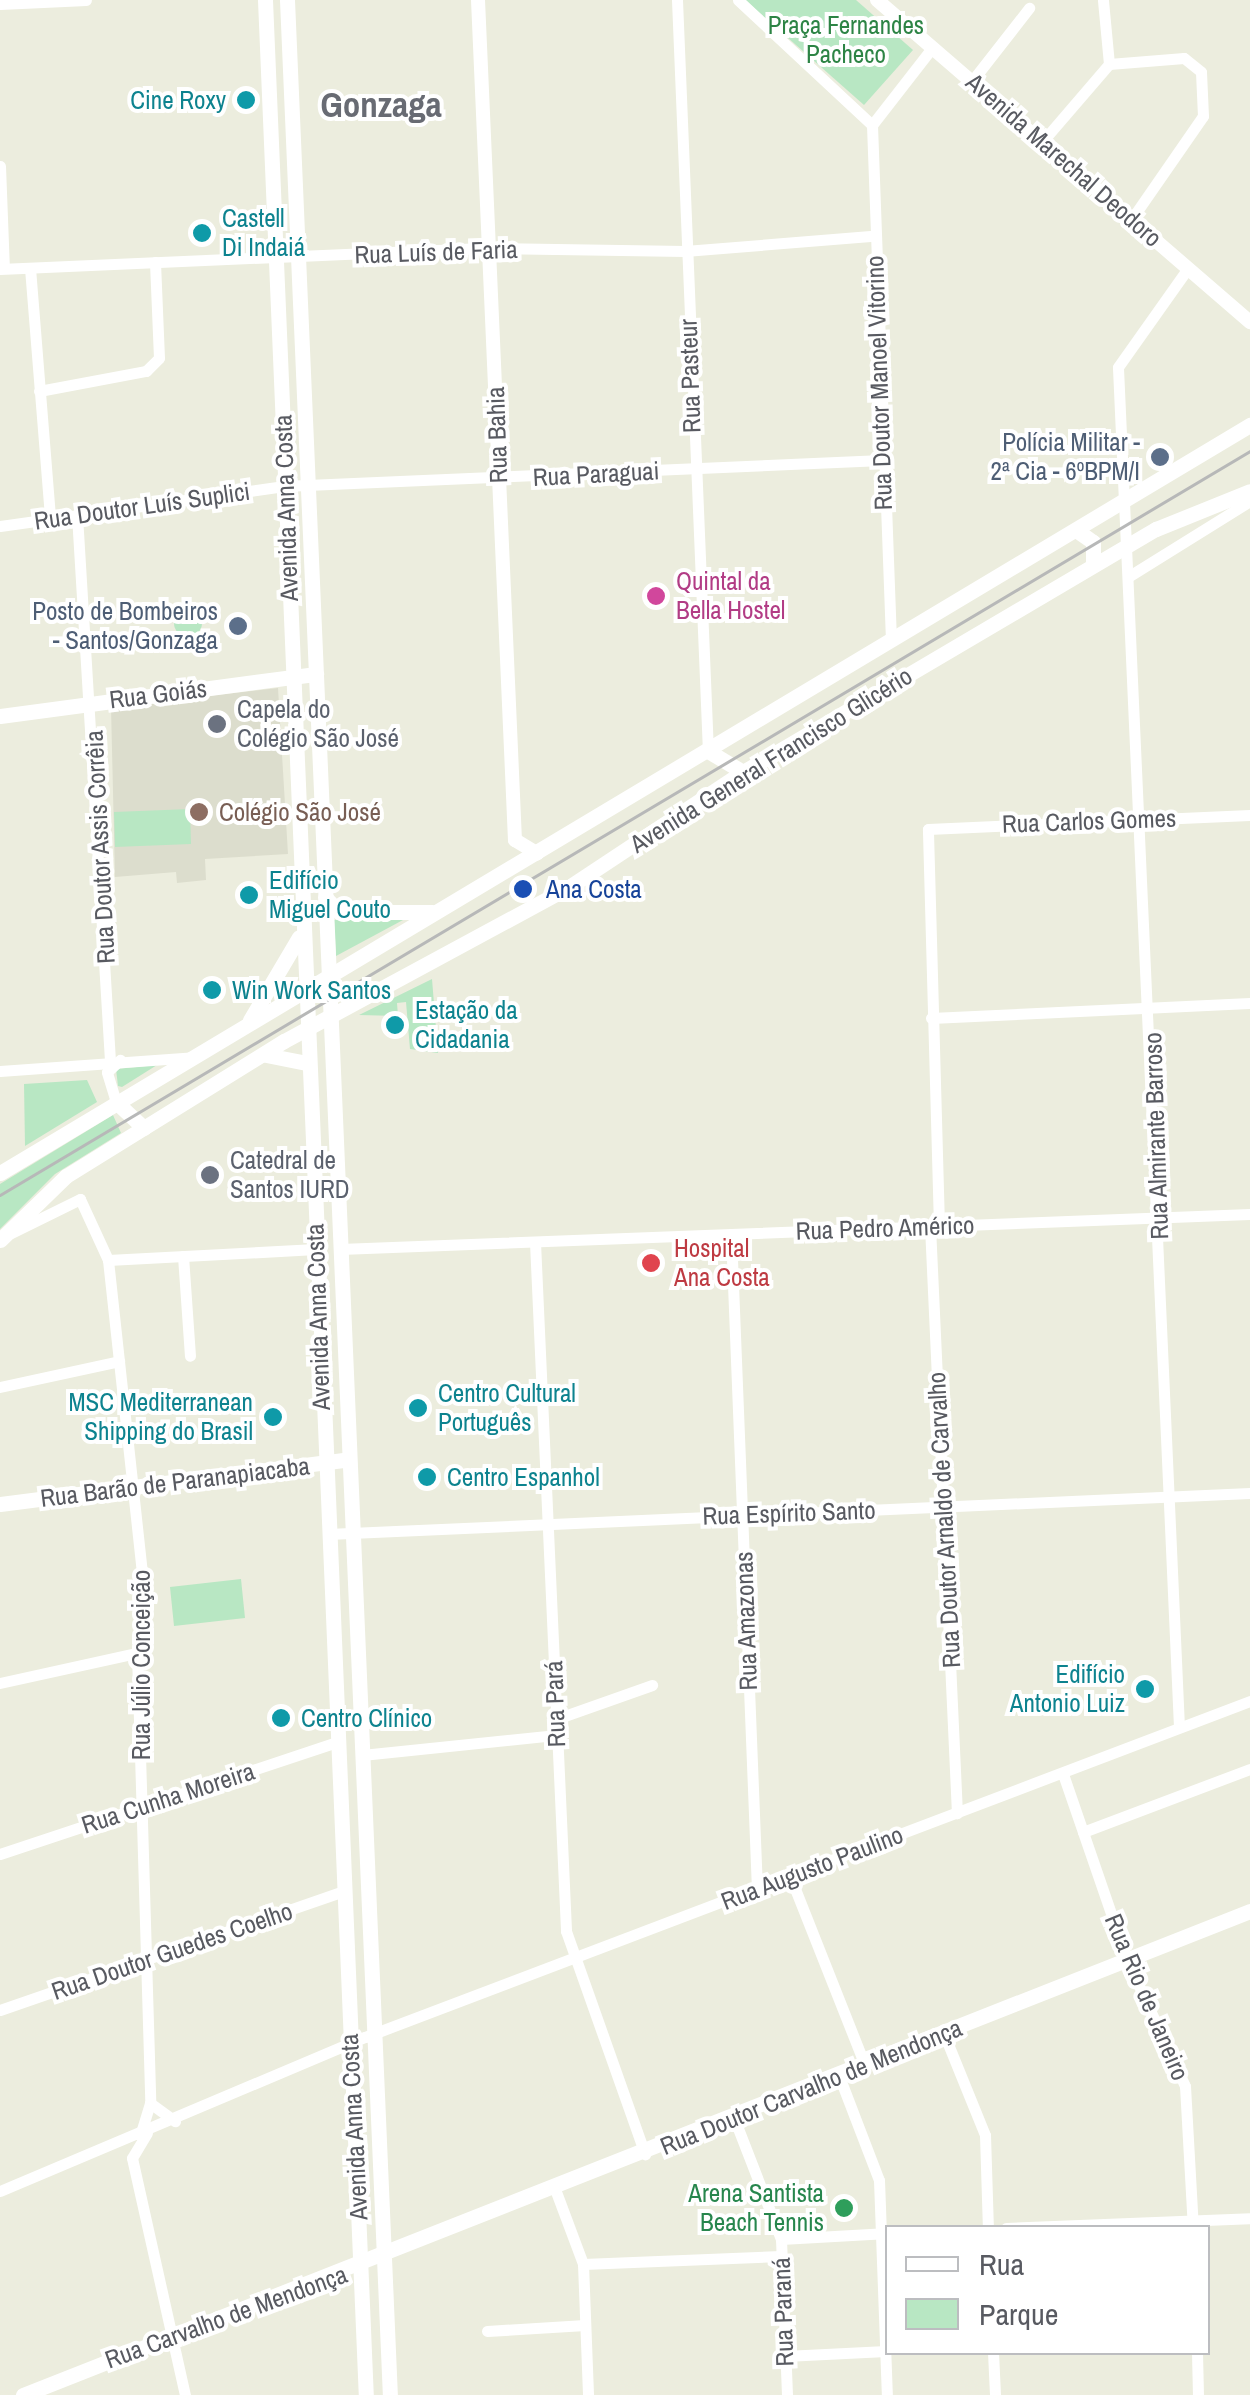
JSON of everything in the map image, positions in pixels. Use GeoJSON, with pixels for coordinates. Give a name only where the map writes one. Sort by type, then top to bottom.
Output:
{"type":"FeatureCollection","features":[{"type":"Feature","properties":{"kind":"main road","name":"Avenida Anna Costa"},"geometry":{"type":"LineString","coordinates":[[265,0],[296,486],[316,674],[374,2034],[372,2262],[366,2395]]}},
{"type":"Feature","properties":{"kind":"main road","name":"Avenida Anna Costa"},"geometry":{"type":"LineString","coordinates":[[287,0],[302,257],[291,678],[300,933],[350,2047],[390,2395]]}},
{"type":"Feature","properties":{"kind":"main road","name":"Avenida General Francisco Glicério"},"geometry":{"type":"LineString","coordinates":[[0,1173],[328,972],[538,853],[1250,425]]}},
{"type":"Feature","properties":{"kind":"main road","name":"Avenida General Francisco Glicério"},"geometry":{"type":"LineString","coordinates":[[3,1237],[57,1182],[262,1055],[572,886],[743,772],[1093,565],[1250,491]]}},
{"type":"Feature","properties":{"kind":"main road"},"geometry":{"type":"LineString","coordinates":[[1076,530],[1093,542],[1093,565]]}},
{"type":"Feature","properties":{"kind":"main road","name":"Rua Goiás"},"geometry":{"type":"LineString","coordinates":[[0,716],[316,674]]}},
{"type":"Feature","properties":{"kind":"main road"},"geometry":{"type":"LineString","coordinates":[[708,751],[743,772]]}},
{"type":"Feature","properties":{"kind":"main road"},"geometry":{"type":"LineString","coordinates":[[324,896],[338,912],[432,912]]}},
{"type":"Feature","properties":{"kind":"main road"},"geometry":{"type":"LineString","coordinates":[[249,1023],[300,933]]}},
{"type":"Feature","properties":{"kind":"main road"},"geometry":{"type":"LineString","coordinates":[[262,1055],[307,1063]]}},
{"type":"Feature","properties":{"kind":"main road"},"geometry":{"type":"LineString","coordinates":[[116,1102],[144,1128]]}},
{"type":"Feature","properties":{"kind":"main road"},"geometry":{"type":"LineString","coordinates":[[314,1198],[322,1242],[340,1249]]}},
{"type":"Feature","properties":{"kind":"main road","name":"Rua Barão de Paranapiacaba"},"geometry":{"type":"LineString","coordinates":[[0,1504],[349,1459]]}},
{"type":"Feature","properties":{"kind":"main road","name":"Rua Doutor Carvalho de Mendonça"},"geometry":{"type":"LineString","coordinates":[[372,2262],[1250,1911]]}},
{"type":"Feature","properties":{"kind":"main road","name":"Rua Carvalho de Mendonça"},"geometry":{"type":"LineString","coordinates":[[23,2395],[372,2262]]}},
{"type":"Feature","properties":{"kind":"street"},"geometry":{"type":"LineString","coordinates":[[0,4],[86,0]]}},
{"type":"Feature","properties":{"kind":"street","name":"Rua Bahia"},"geometry":{"type":"LineString","coordinates":[[478,0],[515,840],[538,853]]}},
{"type":"Feature","properties":{"kind":"street","name":"Rua Pasteur"},"geometry":{"type":"LineString","coordinates":[[678,0],[685,251],[708,751]]}},
{"type":"Feature","properties":{"kind":"street"},"geometry":{"type":"LineString","coordinates":[[738,0],[872,125],[932,48]]}},
{"type":"Feature","properties":{"kind":"street","name":"Avenida Marechal Deodoro"},"geometry":{"type":"LineString","coordinates":[[877,0],[1250,322]]}},
{"type":"Feature","properties":{"kind":"street"},"geometry":{"type":"LineString","coordinates":[[1104,0],[1109,64]]}},
{"type":"Feature","properties":{"kind":"street"},"geometry":{"type":"LineString","coordinates":[[972,82],[1029,8]]}},
{"type":"Feature","properties":{"kind":"street"},"geometry":{"type":"LineString","coordinates":[[1042,142],[1109,64],[1184,58],[1201,72],[1204,116],[1132,217]]}},
{"type":"Feature","properties":{"kind":"street","name":"Rua Doutor Manoel Vitorino"},"geometry":{"type":"LineString","coordinates":[[872,125],[873,236],[891,641]]}},
{"type":"Feature","properties":{"kind":"street"},"geometry":{"type":"LineString","coordinates":[[0,166],[2,268]]}},
{"type":"Feature","properties":{"kind":"street","name":"Rua Luís de Faria"},"geometry":{"type":"LineString","coordinates":[[2,268],[489,248],[685,251],[873,236]]}},
{"type":"Feature","properties":{"kind":"street"},"geometry":{"type":"LineString","coordinates":[[39,391],[146,372],[159,358],[155,262]]}},
{"type":"Feature","properties":{"kind":"street"},"geometry":{"type":"LineString","coordinates":[[30,268],[50,519]]}},
{"type":"Feature","properties":{"kind":"street","name":"Rua Almirante Barroso"},"geometry":{"type":"LineString","coordinates":[[1179,1727],[1120,356],[1188,268]]}},
{"type":"Feature","properties":{"kind":"street"},"geometry":{"type":"LineString","coordinates":[[1217,291],[1250,313]]}},
{"type":"Feature","properties":{"kind":"street","name":"Rua Paraguai"},"geometry":{"type":"LineString","coordinates":[[296,486],[882,460]]}},
{"type":"Feature","properties":{"kind":"street","name":"Rua Doutor Luís Suplici"},"geometry":{"type":"LineString","coordinates":[[0,526],[296,486]]}},
{"type":"Feature","properties":{"kind":"street"},"geometry":{"type":"LineString","coordinates":[[1131,575],[1250,501]]}},
{"type":"Feature","properties":{"kind":"street","name":"Rua Doutor Assis Corrêia"},"geometry":{"type":"LineString","coordinates":[[77,514],[94,702],[116,1060],[107,1072],[116,1102]]}},
{"type":"Feature","properties":{"kind":"street","name":"Rua Carlos Gomes"},"geometry":{"type":"LineString","coordinates":[[928,829],[1250,815]]}},
{"type":"Feature","properties":{"kind":"street","name":"Rua Doutor Arnaldo de Carvalho"},"geometry":{"type":"LineString","coordinates":[[928,829],[934,1226],[957,1813]]}},
{"type":"Feature","properties":{"kind":"street"},"geometry":{"type":"LineString","coordinates":[[930,1018],[1250,1002]]}},
{"type":"Feature","properties":{"kind":"street"},"geometry":{"type":"LineString","coordinates":[[0,1071],[116,1060],[193,1058]]}},
{"type":"Feature","properties":{"kind":"street","name":"Rua Júlio Conceição"},"geometry":{"type":"LineString","coordinates":[[3,1237],[80,1200],[108,1260],[144,1594],[137,1653],[150,2103],[144,2133],[132,2158]]}},
{"type":"Feature","properties":{"kind":"street","name":"Rua Pedro Américo"},"geometry":{"type":"LineString","coordinates":[[340,1249],[1250,1214]]}},
{"type":"Feature","properties":{"kind":"street","name":"Rua Amazonas"},"geometry":{"type":"LineString","coordinates":[[731,1234],[757,1889]]}},
{"type":"Feature","properties":{"kind":"street","name":"Rua Pará"},"geometry":{"type":"LineString","coordinates":[[535,1242],[556,1735],[573,1956],[644,2154]]}},
{"type":"Feature","properties":{"kind":"street"},"geometry":{"type":"LineString","coordinates":[[108,1260],[316,1249]]}},
{"type":"Feature","properties":{"kind":"street"},"geometry":{"type":"LineString","coordinates":[[183,1256],[190,1356]]}},
{"type":"Feature","properties":{"kind":"street"},"geometry":{"type":"LineString","coordinates":[[0,1387],[119,1360]]}},
{"type":"Feature","properties":{"kind":"street","name":"Rua Espírito Santo"},"geometry":{"type":"LineString","coordinates":[[328,1534],[1250,1493]]}},
{"type":"Feature","properties":{"kind":"street"},"geometry":{"type":"LineString","coordinates":[[0,1683],[137,1653]]}},
{"type":"Feature","properties":{"kind":"street"},"geometry":{"type":"LineString","coordinates":[[556,1720],[652,1685]]}},
{"type":"Feature","properties":{"kind":"street","name":"Rua Augusto Paulino"},"geometry":{"type":"LineString","coordinates":[[0,2191],[374,2034],[1250,1701]]}},
{"type":"Feature","properties":{"kind":"street"},"geometry":{"type":"LineString","coordinates":[[362,1754],[556,1735]]}},
{"type":"Feature","properties":{"kind":"street","name":"Rua Cunha Moreira"},"geometry":{"type":"LineString","coordinates":[[0,1854],[337,1742]]}},
{"type":"Feature","properties":{"kind":"street"},"geometry":{"type":"LineString","coordinates":[[1083,1832],[1250,1769]]}},
{"type":"Feature","properties":{"kind":"street","name":"Rua Rio de Janeiro"},"geometry":{"type":"LineString","coordinates":[[1063,1774],[1127,1960],[1185,2086],[1192,2224]]}},
{"type":"Feature","properties":{"kind":"street"},"geometry":{"type":"LineString","coordinates":[[790,1876],[865,2065]]}},
{"type":"Feature","properties":{"kind":"street","name":"Rua Doutor Guedes Coelho"},"geometry":{"type":"LineString","coordinates":[[0,2010],[344,1891]]}},
{"type":"Feature","properties":{"kind":"street"},"geometry":{"type":"LineString","coordinates":[[944,2034],[985,2135],[988,2225]]}},
{"type":"Feature","properties":{"kind":"street"},"geometry":{"type":"LineString","coordinates":[[839,2076],[879,2180],[885,2225]]}},
{"type":"Feature","properties":{"kind":"street"},"geometry":{"type":"LineString","coordinates":[[150,2103],[174,2121]]}},
{"type":"Feature","properties":{"kind":"street","name":"Rua Paraná"},"geometry":{"type":"LineString","coordinates":[[734,2118],[780,2238],[787,2395]]}},
{"type":"Feature","properties":{"kind":"street"},"geometry":{"type":"LineString","coordinates":[[106,2149],[132,2158],[170,2336],[184,2358],[186,2395]]}},
{"type":"Feature","properties":{"kind":"street"},"geometry":{"type":"LineString","coordinates":[[556,2190],[583,2264],[588,2395]]}},
{"type":"Feature","properties":{"kind":"street"},"geometry":{"type":"LineString","coordinates":[[1146,2225],[1250,2218]]}},
{"type":"Feature","properties":{"kind":"street"},"geometry":{"type":"LineString","coordinates":[[780,2238],[885,2233]]}},
{"type":"Feature","properties":{"kind":"street"},"geometry":{"type":"LineString","coordinates":[[583,2264],[781,2256]]}},
{"type":"Feature","properties":{"kind":"street"},"geometry":{"type":"LineString","coordinates":[[487,2331],[586,2326]]}},
{"type":"Feature","properties":{"kind":"street"},"geometry":{"type":"LineString","coordinates":[[785,2356],[885,2350]]}},
{"type":"Feature","properties":{"kind":"street"},"geometry":{"type":"LineString","coordinates":[[886,2355],[887,2395]]}},
{"type":"Feature","properties":{"kind":"street"},"geometry":{"type":"LineString","coordinates":[[994,2355],[996,2395]]}},
{"type":"Feature","properties":{"kind":"street"},"geometry":{"type":"LineString","coordinates":[[1196,2355],[1198,2395]]}},
{"type":"Feature","properties":{"kind":"shaded area","name":"Colégio São José"},"geometry":{"type":"Polygon","coordinates":[[[278,688],[288,854],[205,859],[206,880],[177,883],[176,872],[115,877],[111,707],[278,688]]]}},
{"type":"Feature","properties":{"kind":"green space","name":"Praça Fernandes Pacheco"},"geometry":{"type":"Polygon","coordinates":[[[745,0],[856,0],[913,50],[864,105],[745,0]]]}},
{"type":"Feature","properties":{"kind":"green space"},"geometry":{"type":"Polygon","coordinates":[[[188,609],[198,613],[202,623],[198,633],[188,637],[178,633],[174,623],[178,613],[188,609]]]}},
{"type":"Feature","properties":{"kind":"green space"},"geometry":{"type":"Polygon","coordinates":[[[190,809],[191,844],[115,847],[114,812],[190,809]]]}},
{"type":"Feature","properties":{"kind":"green space"},"geometry":{"type":"Polygon","coordinates":[[[401,914],[403,920],[336,956],[334,920],[401,914]]]}},
{"type":"Feature","properties":{"kind":"green space"},"geometry":{"type":"Polygon","coordinates":[[[432,979],[438,1053],[410,1049],[406,1002],[397,1003],[398,1016],[359,1015],[432,979]]]}},
{"type":"Feature","properties":{"kind":"green space"},"geometry":{"type":"Polygon","coordinates":[[[157,1065],[122,1087],[118,1086],[116,1069],[157,1065]]]}},
{"type":"Feature","properties":{"kind":"green space"},"geometry":{"type":"Polygon","coordinates":[[[87,1080],[97,1102],[25,1146],[24,1084],[87,1080]]]}},
{"type":"Feature","properties":{"kind":"green space"},"geometry":{"type":"Polygon","coordinates":[[[113,1115],[121,1133],[55,1174],[0,1229],[0,1184],[113,1115]]]}},
{"type":"Feature","properties":{"kind":"green space"},"geometry":{"type":"Polygon","coordinates":[[[241,1579],[245,1618],[174,1626],[170,1587],[241,1579]]]}},
{"type":"Feature","properties":{"kind":"tram line"},"geometry":{"type":"LineString","coordinates":[[0,1195],[1250,451]]}},
{"type":"Feature","properties":{"kind":"place","name":"Cine Roxy"},"geometry":{"type":"Point","coordinates":[246,100]}},
{"type":"Feature","properties":{"kind":"place","name":"Castell Di Indaiá"},"geometry":{"type":"Point","coordinates":[202,233]}},
{"type":"Feature","properties":{"kind":"place","name":"Polícia Militar - 2ª Cia - 6ºBPM/I"},"geometry":{"type":"Point","coordinates":[1160,457]}},
{"type":"Feature","properties":{"kind":"place","name":"Quintal da Bella Hostel"},"geometry":{"type":"Point","coordinates":[656,596]}},
{"type":"Feature","properties":{"kind":"place","name":"Posto de Bombeiros - Santos/Gonzaga"},"geometry":{"type":"Point","coordinates":[238,626]}},
{"type":"Feature","properties":{"kind":"place","name":"Capela do Colégio São José"},"geometry":{"type":"Point","coordinates":[217,724]}},
{"type":"Feature","properties":{"kind":"place","name":"Colégio São José"},"geometry":{"type":"Point","coordinates":[199,812]}},
{"type":"Feature","properties":{"kind":"place","name":"Ana Costa"},"geometry":{"type":"Point","coordinates":[523,889]}},
{"type":"Feature","properties":{"kind":"place","name":"Edifício Miguel Couto"},"geometry":{"type":"Point","coordinates":[249,895]}},
{"type":"Feature","properties":{"kind":"place","name":"Win Work Santos"},"geometry":{"type":"Point","coordinates":[212,990]}},
{"type":"Feature","properties":{"kind":"place","name":"Estação da Cidadania"},"geometry":{"type":"Point","coordinates":[395,1025]}},
{"type":"Feature","properties":{"kind":"place","name":"Catedral de Santos IURD"},"geometry":{"type":"Point","coordinates":[210,1175]}},
{"type":"Feature","properties":{"kind":"place","name":"Hospital Ana Costa"},"geometry":{"type":"Point","coordinates":[651,1263]}},
{"type":"Feature","properties":{"kind":"place","name":"Centro Cultural Português"},"geometry":{"type":"Point","coordinates":[418,1408]}},
{"type":"Feature","properties":{"kind":"place","name":"MSC Mediterranean Shipping do Brasil"},"geometry":{"type":"Point","coordinates":[273,1417]}},
{"type":"Feature","properties":{"kind":"place","name":"Centro Espanhol"},"geometry":{"type":"Point","coordinates":[427,1477]}},
{"type":"Feature","properties":{"kind":"place","name":"Edifício Antonio Luiz"},"geometry":{"type":"Point","coordinates":[1145,1689]}},
{"type":"Feature","properties":{"kind":"place","name":"Centro Clínico"},"geometry":{"type":"Point","coordinates":[281,1718]}},
{"type":"Feature","properties":{"kind":"place","name":"Arena Santista Beach Tennis"},"geometry":{"type":"Point","coordinates":[844,2208]}},
{"type":"Feature","properties":{"kind":"district","name":"Gonzaga"},"geometry":{"type":"Point","coordinates":[381,105]}}]}
